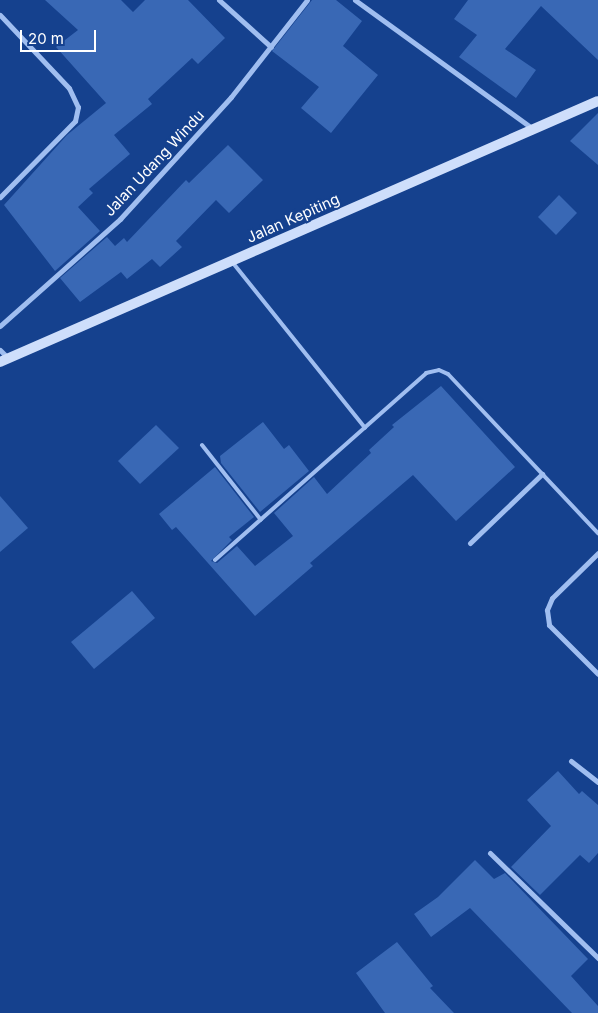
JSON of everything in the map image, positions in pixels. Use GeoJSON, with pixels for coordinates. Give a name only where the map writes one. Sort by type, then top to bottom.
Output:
{"type":"FeatureCollection","features":[{"type":"Feature","properties":{"kind":"main road","name":"Jalan Kepiting"},"geometry":{"type":"LineString","coordinates":[[4,360],[598,101]]}},
{"type":"Feature","properties":{"kind":"street"},"geometry":{"type":"LineString","coordinates":[[219,0],[271,47]]}},
{"type":"Feature","properties":{"kind":"street","name":"Jalan Udang Windu"},"geometry":{"type":"LineString","coordinates":[[0,326],[120,219],[232,97],[307,0]]}},
{"type":"Feature","properties":{"kind":"street"},"geometry":{"type":"LineString","coordinates":[[356,0],[534,129]]}},
{"type":"Feature","properties":{"kind":"street"},"geometry":{"type":"LineString","coordinates":[[0,15],[69,88],[78,107],[75,121],[0,197]]}},
{"type":"Feature","properties":{"kind":"street"},"geometry":{"type":"LineString","coordinates":[[0,350],[4,360]]}},
{"type":"Feature","properties":{"kind":"street"},"geometry":{"type":"LineString","coordinates":[[470,543],[542,474]]}},
{"type":"Feature","properties":{"kind":"street"},"geometry":{"type":"LineString","coordinates":[[598,553],[552,598],[547,610],[549,625],[598,674]]}},
{"type":"Feature","properties":{"kind":"street"},"geometry":{"type":"LineString","coordinates":[[571,761],[598,782]]}},
{"type":"Feature","properties":{"kind":"street"},"geometry":{"type":"LineString","coordinates":[[490,853],[598,958]]}},
{"type":"Feature","properties":{"kind":"lane"},"geometry":{"type":"LineString","coordinates":[[231,261],[365,428]]}},
{"type":"Feature","properties":{"kind":"lane"},"geometry":{"type":"LineString","coordinates":[[215,560],[426,373],[439,370],[448,374],[598,533]]}},
{"type":"Feature","properties":{"kind":"lane"},"geometry":{"type":"LineString","coordinates":[[202,445],[261,520]]}},
{"type":"Feature","properties":{"kind":"building"},"geometry":{"type":"Polygon","coordinates":[[[45,0],[121,0],[133,12],[145,0],[188,0],[225,38],[198,64],[192,58],[148,99],[152,104],[114,135],[130,154],[89,189],[93,193],[78,207],[100,231],[55,271],[4,205],[67,135],[106,103],[56,47],[78,30],[45,0]]]}},
{"type":"Feature","properties":{"kind":"building"},"geometry":{"type":"Polygon","coordinates":[[[312,0],[336,0],[362,21],[343,46],[378,75],[331,133],[301,108],[319,87],[272,51],[312,0]]]}},
{"type":"Feature","properties":{"kind":"building"},"geometry":{"type":"Polygon","coordinates":[[[468,0],[598,0],[598,60],[541,6],[505,49],[536,70],[516,98],[459,57],[477,35],[454,19],[468,0]]]}},
{"type":"Feature","properties":{"kind":"building"},"geometry":{"type":"Polygon","coordinates":[[[598,113],[598,165],[570,141],[598,113]]]}},
{"type":"Feature","properties":{"kind":"building"},"geometry":{"type":"Polygon","coordinates":[[[228,145],[263,180],[229,213],[216,200],[176,241],[182,247],[160,267],[152,259],[127,279],[121,272],[80,302],[60,278],[107,237],[115,246],[124,238],[127,242],[186,180],[189,183],[228,145]]]}},
{"type":"Feature","properties":{"kind":"building"},"geometry":{"type":"Polygon","coordinates":[[[559,195],[577,213],[556,235],[538,217],[559,195]]]}},
{"type":"Feature","properties":{"kind":"building"},"geometry":{"type":"Polygon","coordinates":[[[441,386],[515,467],[456,521],[413,475],[310,563],[313,566],[255,616],[176,527],[172,530],[159,514],[215,467],[254,517],[229,537],[232,540],[211,561],[217,563],[237,546],[255,566],[293,536],[274,513],[314,477],[327,494],[371,453],[369,450],[394,427],[392,425],[441,386]]]}},
{"type":"Feature","properties":{"kind":"building"},"geometry":{"type":"Polygon","coordinates":[[[263,422],[284,449],[289,445],[309,471],[260,512],[221,463],[220,456],[263,422]]]}},
{"type":"Feature","properties":{"kind":"building"},"geometry":{"type":"Polygon","coordinates":[[[156,425],[179,448],[140,484],[118,461],[156,425]]]}},
{"type":"Feature","properties":{"kind":"building"},"geometry":{"type":"Polygon","coordinates":[[[0,496],[28,528],[0,552],[0,496]]]}},
{"type":"Feature","properties":{"kind":"building"},"geometry":{"type":"Polygon","coordinates":[[[132,591],[155,618],[94,669],[71,642],[132,591]]]}},
{"type":"Feature","properties":{"kind":"building"},"geometry":{"type":"Polygon","coordinates":[[[558,771],[579,794],[582,791],[598,805],[598,853],[589,863],[580,855],[540,895],[511,867],[551,826],[527,800],[558,771]]]}},
{"type":"Feature","properties":{"kind":"building"},"geometry":{"type":"Polygon","coordinates":[[[475,860],[494,879],[505,873],[588,959],[571,976],[598,1006],[598,1013],[572,1013],[470,908],[431,937],[414,914],[438,897],[475,860]]]}},
{"type":"Feature","properties":{"kind":"building"},"geometry":{"type":"Polygon","coordinates":[[[397,942],[433,986],[430,988],[454,1013],[385,1013],[356,973],[397,942]]]}}]}
